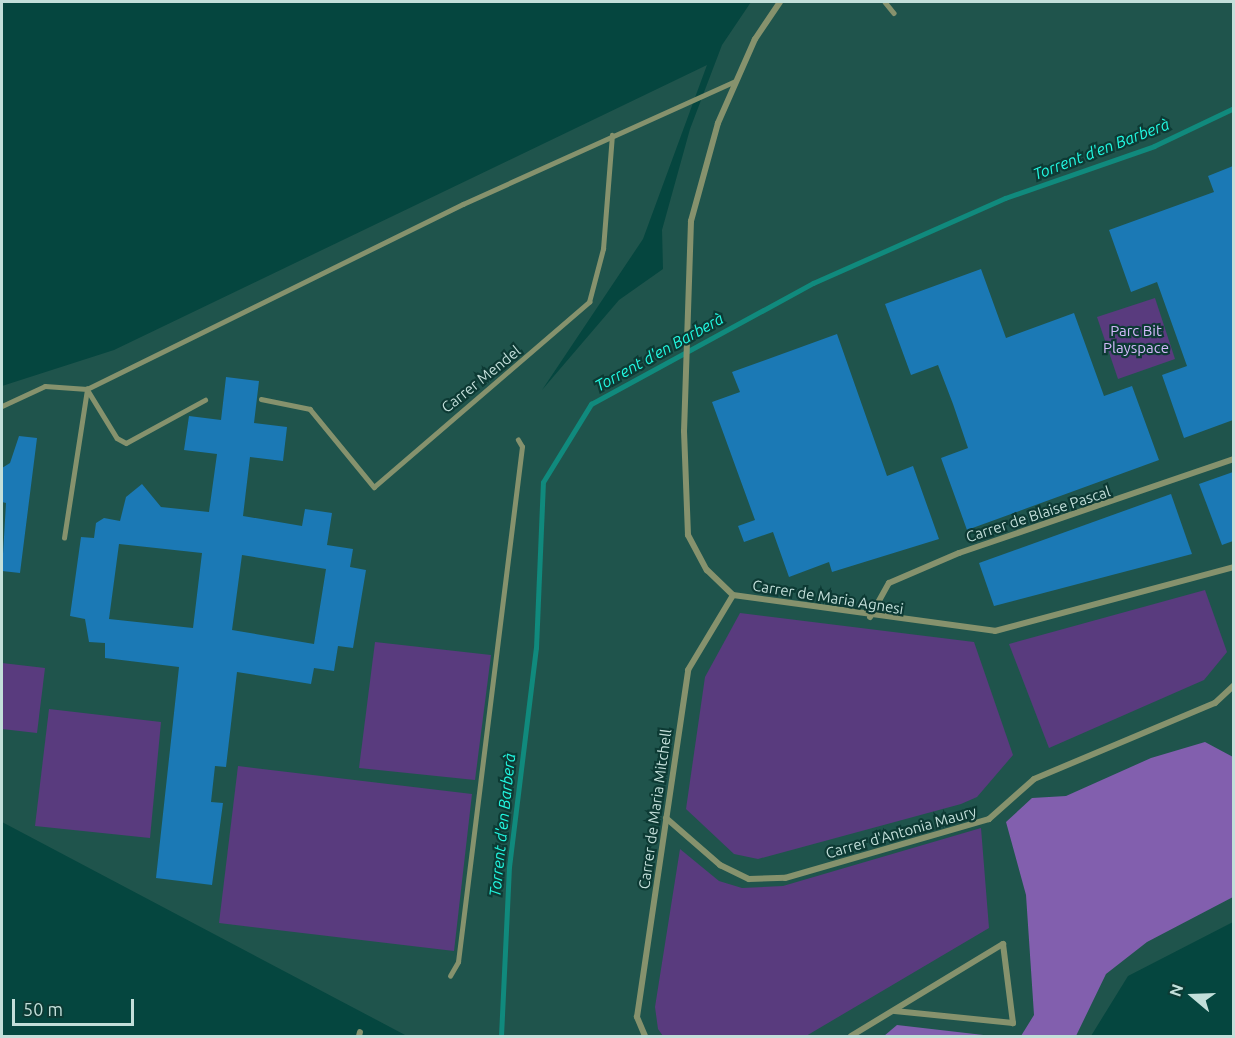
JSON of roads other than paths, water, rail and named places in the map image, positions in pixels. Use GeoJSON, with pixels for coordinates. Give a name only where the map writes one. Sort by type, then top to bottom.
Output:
{"type":"FeatureCollection","features":[{"type":"Feature","properties":{"kind":"street"},"geometry":{"type":"LineString","coordinates":[[736,81],[780,2]]}},
{"type":"Feature","properties":{"kind":"street","name":"Carrer de Maria Agnesi"},"geometry":{"type":"LineString","coordinates":[[736,81],[700,182],[686,295],[688,535],[707,570],[733,595],[870,617],[995,631],[1233,567]]}},
{"type":"Feature","properties":{"kind":"street","name":"Carrer de Blaise Pascal"},"geometry":{"type":"LineString","coordinates":[[870,617],[890,583],[899,579],[1233,459]]}},
{"type":"Feature","properties":{"kind":"street","name":"Carrer de Maria Mitchell"},"geometry":{"type":"LineString","coordinates":[[645,1036],[637,1017],[688,670],[733,595]]}},
{"type":"Feature","properties":{"kind":"street","name":"Carrer d'Antonia Maury"},"geometry":{"type":"LineString","coordinates":[[666,818],[720,866],[749,879],[785,878],[989,819],[1034,779],[1215,703],[1233,685]]}},
{"type":"Feature","properties":{"kind":"street"},"geometry":{"type":"LineString","coordinates":[[851,1036],[1003,944],[1013,1023],[895,1011]]}},
{"type":"Feature","properties":{"kind":"lane"},"geometry":{"type":"LineString","coordinates":[[885,2],[894,14]]}},
{"type":"Feature","properties":{"kind":"lane"},"geometry":{"type":"LineString","coordinates":[[2,406],[45,386],[87,389],[612,135],[736,81]]}},
{"type":"Feature","properties":{"kind":"lane","name":"Carrer Mendel"},"geometry":{"type":"LineString","coordinates":[[261,399],[310,409],[374,487],[590,302],[603,249],[612,135]]}},
{"type":"Feature","properties":{"kind":"lane"},"geometry":{"type":"LineString","coordinates":[[87,389],[117,438],[126,443],[205,400]]}},
{"type":"Feature","properties":{"kind":"lane"},"geometry":{"type":"LineString","coordinates":[[64,538],[87,389]]}},
{"type":"Feature","properties":{"kind":"lane"},"geometry":{"type":"LineString","coordinates":[[450,976],[458,962],[522,447],[518,440]]}},
{"type":"Feature","properties":{"kind":"waterway","name":"Torrent d'en Barberà"},"geometry":{"type":"LineString","coordinates":[[501,1036],[509,867],[536,648],[543,482],[591,404],[813,283],[1005,198],[1154,146],[1234,108]]}},
{"type":"Feature","properties":{"kind":"park label","name":"Parc Bit Playspace"},"geometry":{"type":"Point","coordinates":[1136,338]}}]}
